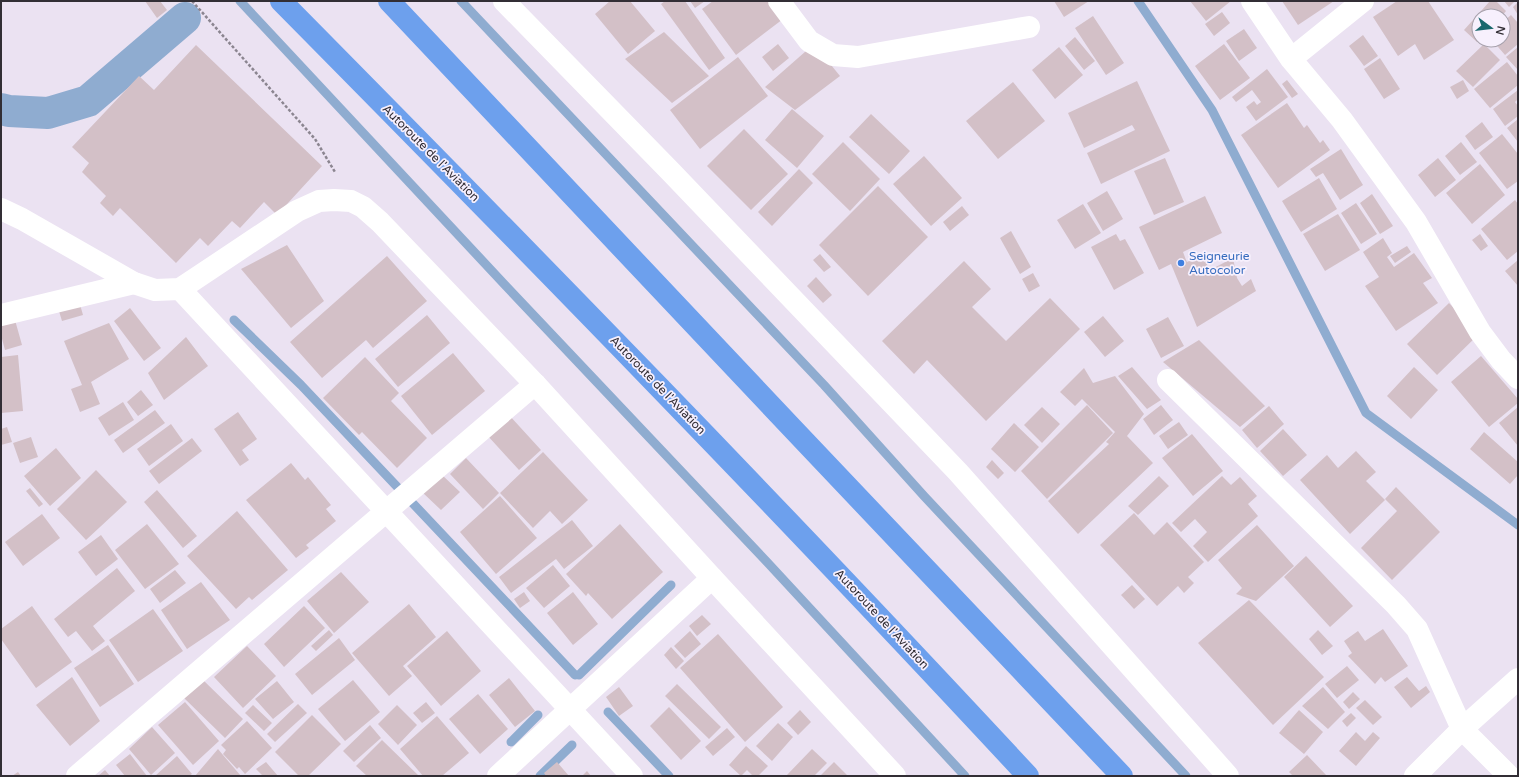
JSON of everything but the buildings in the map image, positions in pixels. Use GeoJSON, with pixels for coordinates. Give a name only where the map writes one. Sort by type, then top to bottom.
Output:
{"type":"FeatureCollection","features":[{"type":"Feature","properties":{"kind":"highway","name":"Autoroute de l'Aviation"},"geometry":{"type":"LineString","coordinates":[[281,1],[464,186],[739,469],[881,618],[1028,776]]}},
{"type":"Feature","properties":{"kind":"highway"},"geometry":{"type":"LineString","coordinates":[[389,1],[1122,776]]}},
{"type":"Feature","properties":{"kind":"street"},"geometry":{"type":"LineString","coordinates":[[779,1],[809,41],[833,55],[858,57],[1029,28]]}},
{"type":"Feature","properties":{"kind":"street"},"geometry":{"type":"LineString","coordinates":[[1252,1],[1291,59],[1342,120],[1416,222],[1480,332],[1501,360],[1518,378]]}},
{"type":"Feature","properties":{"kind":"street"},"geometry":{"type":"LineString","coordinates":[[1291,59],[1363,1]]}},
{"type":"Feature","properties":{"kind":"street"},"geometry":{"type":"LineString","coordinates":[[513,4],[671,172],[958,472],[1228,776]]}},
{"type":"Feature","properties":{"kind":"street"},"geometry":{"type":"LineString","coordinates":[[1,209],[22,219],[134,283],[156,290],[180,289],[297,211],[319,201],[351,201],[363,207],[380,222],[535,384],[895,776]]}},
{"type":"Feature","properties":{"kind":"street"},"geometry":{"type":"LineString","coordinates":[[1,315],[134,283]]}},
{"type":"Feature","properties":{"kind":"street"},"geometry":{"type":"LineString","coordinates":[[180,289],[632,776]]}},
{"type":"Feature","properties":{"kind":"street"},"geometry":{"type":"LineString","coordinates":[[1168,380],[1390,599],[1418,629],[1462,729],[1509,776]]}},
{"type":"Feature","properties":{"kind":"street"},"geometry":{"type":"LineString","coordinates":[[77,776],[535,384]]}},
{"type":"Feature","properties":{"kind":"street"},"geometry":{"type":"LineString","coordinates":[[498,776],[712,578]]}},
{"type":"Feature","properties":{"kind":"street"},"geometry":{"type":"LineString","coordinates":[[1415,776],[1462,729],[1518,679]]}},
{"type":"Feature","properties":{"kind":"path"},"geometry":{"type":"LineString","coordinates":[[192,1],[315,139],[351,201]]}},
{"type":"Feature","properties":{"kind":"waterway"},"geometry":{"type":"LineString","coordinates":[[240,1],[505,285],[767,562],[965,776]]}},
{"type":"Feature","properties":{"kind":"waterway"},"geometry":{"type":"LineString","coordinates":[[461,1],[824,385],[924,496],[1186,776]]}},
{"type":"Feature","properties":{"kind":"waterway"},"geometry":{"type":"LineString","coordinates":[[1138,1],[1212,110],[1366,413],[1518,525]]}},
{"type":"Feature","properties":{"kind":"waterway"},"geometry":{"type":"LineString","coordinates":[[1,109],[9,111],[48,113],[88,101],[185,18]]}},
{"type":"Feature","properties":{"kind":"waterway"},"geometry":{"type":"LineString","coordinates":[[234,320],[301,385],[575,675]]}},
{"type":"Feature","properties":{"kind":"waterway"},"geometry":{"type":"LineString","coordinates":[[579,675],[671,585]]}},
{"type":"Feature","properties":{"kind":"waterway"},"geometry":{"type":"LineString","coordinates":[[608,712],[669,776]]}},
{"type":"Feature","properties":{"kind":"waterway"},"geometry":{"type":"LineString","coordinates":[[511,742],[538,715]]}},
{"type":"Feature","properties":{"kind":"waterway"},"geometry":{"type":"LineString","coordinates":[[540,776],[572,745]]}},
{"type":"Feature","properties":{"kind":"place","name":"Seigneurie Autocolor"},"geometry":{"type":"Point","coordinates":[1181,263]}}]}
